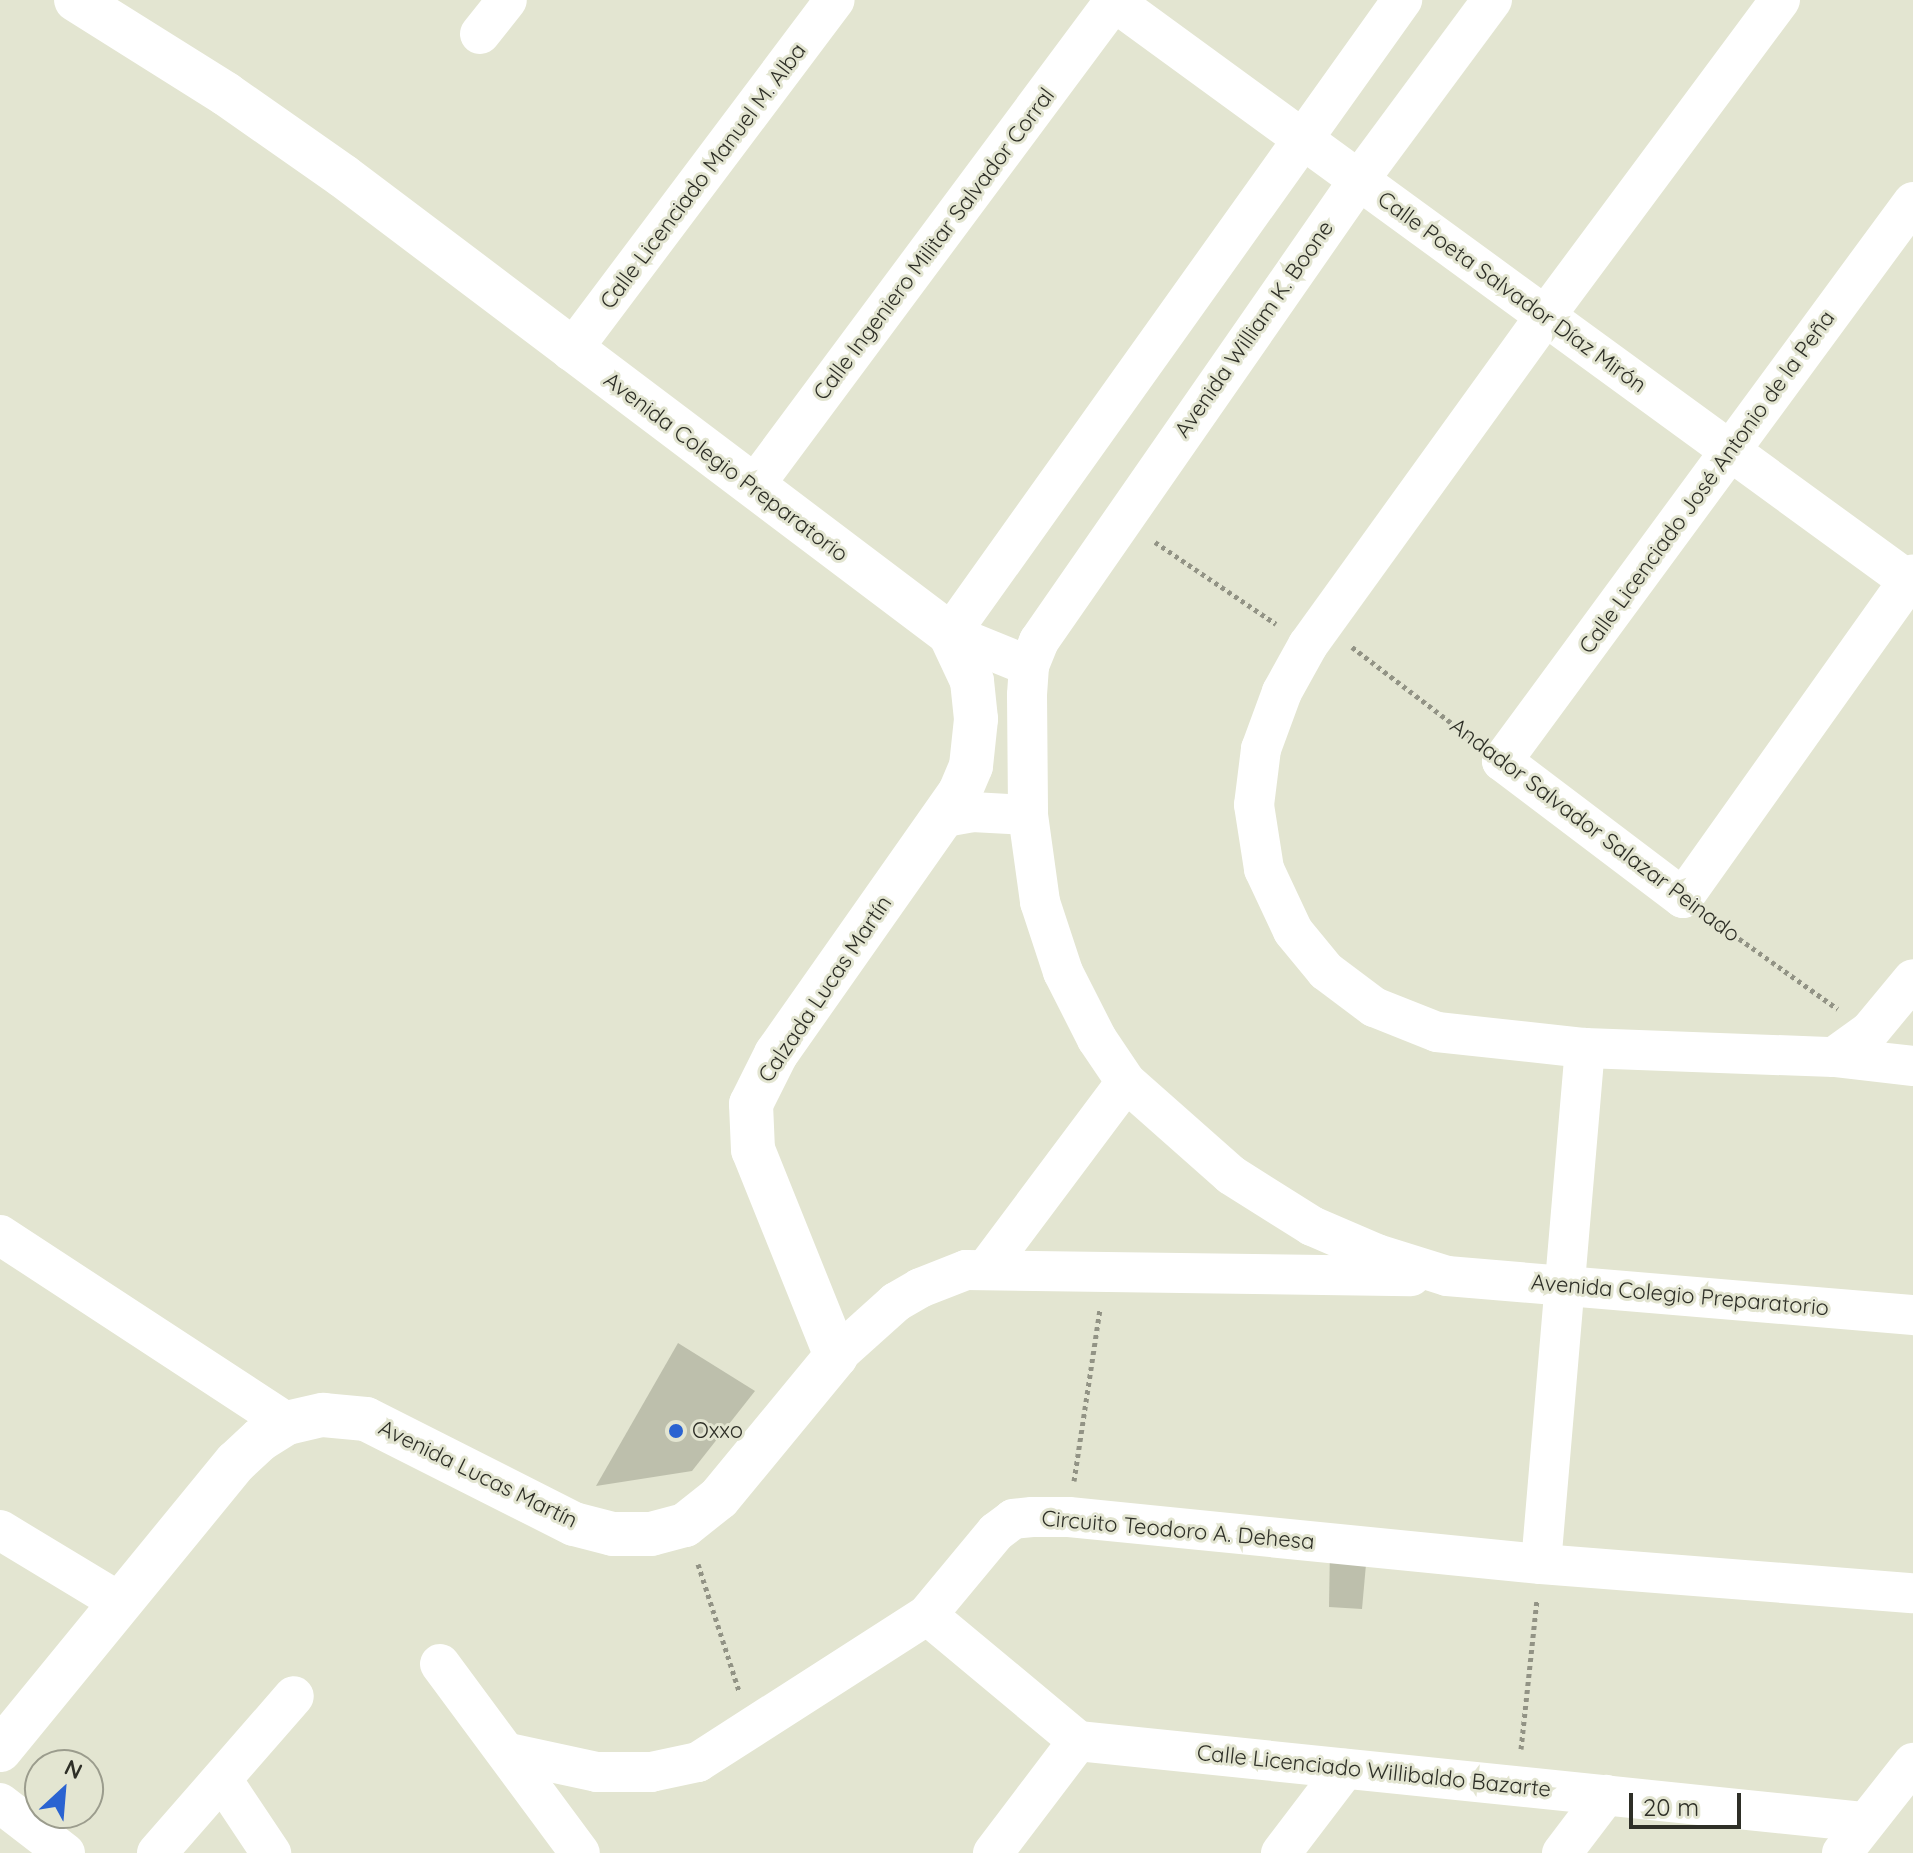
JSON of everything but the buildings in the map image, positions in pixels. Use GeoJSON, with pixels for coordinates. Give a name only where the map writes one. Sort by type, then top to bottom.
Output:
{"type":"FeatureCollection","features":[{"type":"Feature","properties":{"kind":"street","name":"Avenida Colegio Preparatorio"},"geometry":{"type":"LineString","coordinates":[[76,0],[226,94],[343,176],[950,634],[1029,666],[1028,815],[1040,902],[1063,972],[1097,1039],[1126,1082],[1231,1175],[1312,1226],[1377,1254],[1447,1276]]}},
{"type":"Feature","properties":{"kind":"street"},"geometry":{"type":"LineString","coordinates":[[480,34],[507,0]]}},
{"type":"Feature","properties":{"kind":"street","name":"Calle Licenciado Manuel M. Alba"},"geometry":{"type":"LineString","coordinates":[[571,351],[835,0]]}},
{"type":"Feature","properties":{"kind":"street","name":"Calle Poeta Salvador Díaz Mirón"},"geometry":{"type":"LineString","coordinates":[[1113,0],[1728,451],[1911,579]]}},
{"type":"Feature","properties":{"kind":"street","name":"Calle Ingeniero Militar Salvador Corral"},"geometry":{"type":"LineString","coordinates":[[753,487],[1113,0]]}},
{"type":"Feature","properties":{"kind":"street"},"geometry":{"type":"LineString","coordinates":[[950,634],[1402,0]]}},
{"type":"Feature","properties":{"kind":"street","name":"Avenida William K. Boone"},"geometry":{"type":"LineString","coordinates":[[1029,666],[1039,641],[1121,520],[1359,180],[1492,0]]}},
{"type":"Feature","properties":{"kind":"street"},"geometry":{"type":"LineString","coordinates":[[1780,0],[1546,315],[1315,635],[1282,692],[1261,749],[1254,805],[1264,869],[1293,931],[1326,971],[1374,1007],[1437,1032],[1585,1048],[1834,1057],[1913,1066]]}},
{"type":"Feature","properties":{"kind":"street","name":"Calle Licenciado José Antonio de la Peña"},"geometry":{"type":"LineString","coordinates":[[1502,761],[1913,202]]}},
{"type":"Feature","properties":{"kind":"street"},"geometry":{"type":"LineString","coordinates":[[1683,898],[1911,579]]}},
{"type":"Feature","properties":{"kind":"street","name":"Calzada Lucas Martín"},"geometry":{"type":"LineString","coordinates":[[836,1356],[753,1150],[751,1104],[776,1054],[945,817],[971,766],[976,719],[972,681],[950,634]]}},
{"type":"Feature","properties":{"kind":"street","name":"Andador Salvador Salazar Peinado"},"geometry":{"type":"LineString","coordinates":[[1502,761],[1683,898]]}},
{"type":"Feature","properties":{"kind":"street"},"geometry":{"type":"LineString","coordinates":[[945,817],[972,812],[1028,815]]}},
{"type":"Feature","properties":{"kind":"street"},"geometry":{"type":"LineString","coordinates":[[1834,1057],[1870,1031],[1913,979]]}},
{"type":"Feature","properties":{"kind":"street"},"geometry":{"type":"LineString","coordinates":[[1541,1564],[1585,1048]]}},
{"type":"Feature","properties":{"kind":"street"},"geometry":{"type":"LineString","coordinates":[[987,1268],[1126,1082]]}},
{"type":"Feature","properties":{"kind":"street"},"geometry":{"type":"LineString","coordinates":[[0,1235],[287,1423]]}},
{"type":"Feature","properties":{"kind":"street","name":"Avenida Colegio Preparatorio"},"geometry":{"type":"LineString","coordinates":[[836,1356],[896,1302],[920,1288],[966,1270],[987,1268],[1105,1273],[1447,1276],[1913,1315]]}},
{"type":"Feature","properties":{"kind":"street","name":"Avenida Lucas Martín"},"geometry":{"type":"LineString","coordinates":[[0,1750],[236,1462],[261,1439],[287,1423],[323,1415],[366,1419],[574,1524],[613,1534],[651,1534],[685,1525],[719,1498],[836,1356]]}},
{"type":"Feature","properties":{"kind":"street","name":"Circuito Teodoro A. Dehesa"},"geometry":{"type":"LineString","coordinates":[[509,1753],[597,1772],[651,1772],[698,1762],[927,1615],[996,1532],[1013,1519],[1069,1517],[1541,1564],[1913,1593]]}},
{"type":"Feature","properties":{"kind":"street"},"geometry":{"type":"LineString","coordinates":[[0,1530],[121,1603]]}},
{"type":"Feature","properties":{"kind":"street"},"geometry":{"type":"LineString","coordinates":[[927,1615],[1078,1741],[993,1853]]}},
{"type":"Feature","properties":{"kind":"street"},"geometry":{"type":"LineString","coordinates":[[440,1664],[509,1753],[580,1853]]}},
{"type":"Feature","properties":{"kind":"street"},"geometry":{"type":"LineString","coordinates":[[157,1853],[294,1696]]}},
{"type":"Feature","properties":{"kind":"street","name":"Calle Licenciado Willibaldo Bazarte"},"geometry":{"type":"LineString","coordinates":[[1078,1741],[1606,1795],[1854,1838]]}},
{"type":"Feature","properties":{"kind":"street"},"geometry":{"type":"LineString","coordinates":[[1854,1838],[1913,1763]]}},
{"type":"Feature","properties":{"kind":"street"},"geometry":{"type":"LineString","coordinates":[[1281,1853],[1345,1769]]}},
{"type":"Feature","properties":{"kind":"street"},"geometry":{"type":"LineString","coordinates":[[223,1781],[271,1853]]}},
{"type":"Feature","properties":{"kind":"street"},"geometry":{"type":"LineString","coordinates":[[1562,1853],[1606,1795]]}},
{"type":"Feature","properties":{"kind":"street"},"geometry":{"type":"LineString","coordinates":[[0,1803],[65,1853]]}},
{"type":"Feature","properties":{"kind":"path","name":"Andador Salvador Salazar Peinado"},"geometry":{"type":"LineString","coordinates":[[1121,520],[1315,635],[1502,761]]}},
{"type":"Feature","properties":{"kind":"path","name":"Andador Salvador Salazar Peinado"},"geometry":{"type":"LineString","coordinates":[[1683,898],[1870,1031]]}},
{"type":"Feature","properties":{"kind":"path"},"geometry":{"type":"LineString","coordinates":[[1069,1517],[1105,1273]]}},
{"type":"Feature","properties":{"kind":"path"},"geometry":{"type":"LineString","coordinates":[[685,1525],[752,1730]]}},
{"type":"Feature","properties":{"kind":"path"},"geometry":{"type":"LineString","coordinates":[[1517,1786],[1541,1564]]}},
{"type":"Feature","properties":{"kind":"place","name":"Oxxo"},"geometry":{"type":"Point","coordinates":[676,1431]}}]}
